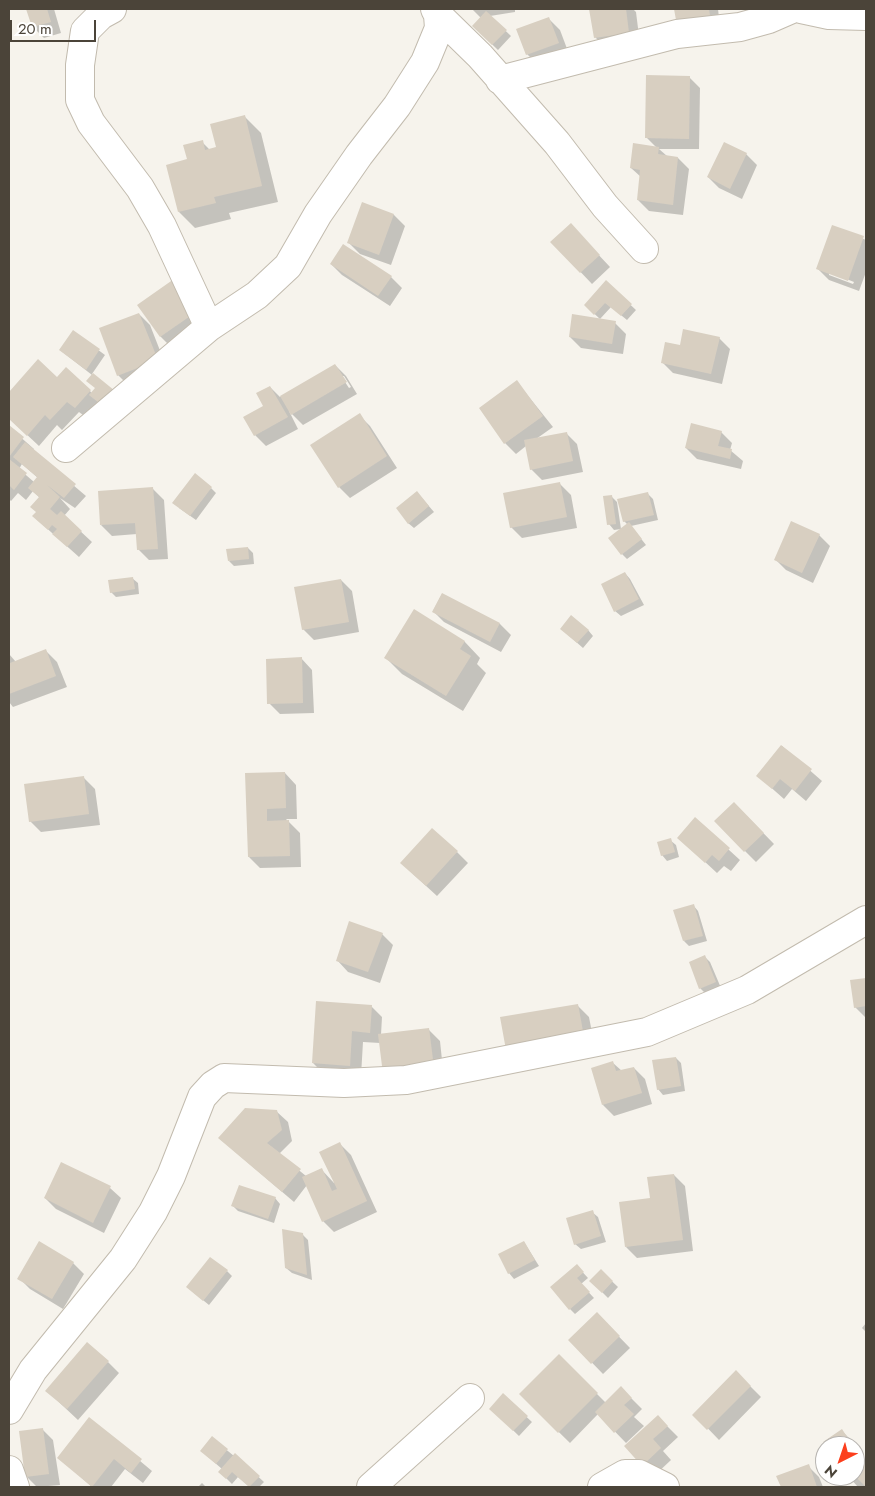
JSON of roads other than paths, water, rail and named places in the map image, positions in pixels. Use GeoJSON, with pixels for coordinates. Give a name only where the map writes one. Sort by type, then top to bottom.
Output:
{"type":"FeatureCollection","features":[{"type":"Feature","properties":{"kind":"street"},"geometry":{"type":"LineString","coordinates":[[112,9],[101,15],[85,31],[80,65],[80,100],[91,123],[140,188],[162,226],[209,327]]}},
{"type":"Feature","properties":{"kind":"street"},"geometry":{"type":"LineString","coordinates":[[500,80],[676,34],[740,26],[769,19],[792,9]]}},
{"type":"Feature","properties":{"kind":"street"},"geometry":{"type":"LineString","coordinates":[[801,9],[829,16],[866,16]]}},
{"type":"Feature","properties":{"kind":"street"},"geometry":{"type":"LineString","coordinates":[[66,448],[209,327],[257,296],[288,266],[318,214],[359,155],[397,106],[425,62],[437,37],[439,28],[437,12]]}},
{"type":"Feature","properties":{"kind":"street"},"geometry":{"type":"LineString","coordinates":[[437,12],[480,56],[557,143],[605,206],[644,249]]}},
{"type":"Feature","properties":{"kind":"street"},"geometry":{"type":"LineString","coordinates":[[10,1406],[33,1370],[122,1259],[143,1228],[171,1176],[202,1096],[213,1085],[224,1078],[344,1083],[406,1080],[647,1032],[747,990],[866,920]]}},
{"type":"Feature","properties":{"kind":"street"},"geometry":{"type":"LineString","coordinates":[[371,1487],[470,1398]]}},
{"type":"Feature","properties":{"kind":"street"},"geometry":{"type":"LineString","coordinates":[[9,1470],[15,1487]]}},
{"type":"Feature","properties":{"kind":"street"},"geometry":{"type":"LineString","coordinates":[[602,1487],[625,1474],[639,1474],[665,1487]]}}]}
